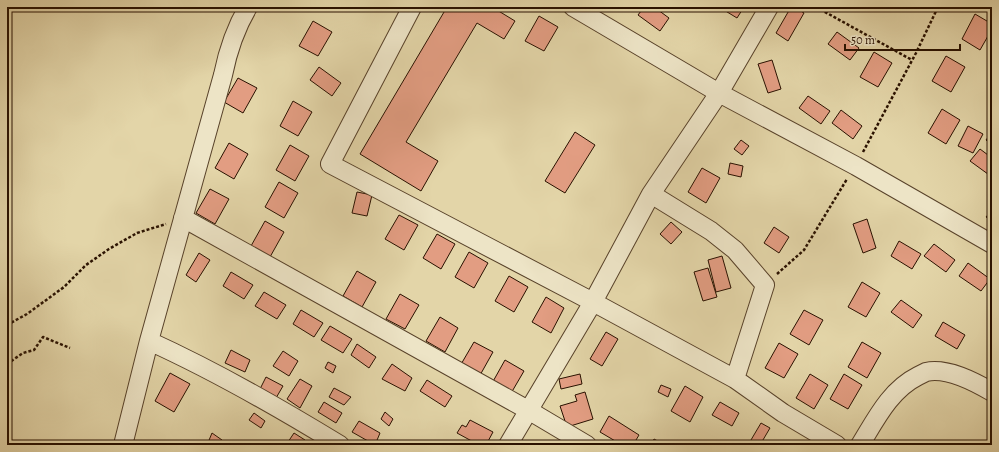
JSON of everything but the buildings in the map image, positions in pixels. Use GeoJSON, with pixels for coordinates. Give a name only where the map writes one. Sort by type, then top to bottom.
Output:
{"type":"FeatureCollection","features":[{"type":"Feature","properties":{"kind":"street"},"geometry":{"type":"LineString","coordinates":[[123,445],[149,341],[223,76],[228,51],[248,7]]}},
{"type":"Feature","properties":{"kind":"street"},"geometry":{"type":"LineString","coordinates":[[412,7],[330,164],[593,302],[735,379],[783,414],[837,445]]}},
{"type":"Feature","properties":{"kind":"street"},"geometry":{"type":"LineString","coordinates":[[573,7],[719,93],[856,166],[992,244]]}},
{"type":"Feature","properties":{"kind":"street"},"geometry":{"type":"LineString","coordinates":[[508,445],[593,302],[652,194],[719,93],[769,7]]}},
{"type":"Feature","properties":{"kind":"street"},"geometry":{"type":"LineString","coordinates":[[652,194],[711,231],[735,250],[765,285],[735,379]]}},
{"type":"Feature","properties":{"kind":"street"},"geometry":{"type":"LineString","coordinates":[[183,218],[528,410],[587,445]]}},
{"type":"Feature","properties":{"kind":"street"},"geometry":{"type":"LineString","coordinates":[[149,341],[188,359],[257,395],[340,445]]}},
{"type":"Feature","properties":{"kind":"street"},"geometry":{"type":"LineString","coordinates":[[860,445],[883,408],[906,382],[926,372],[942,372],[963,377],[992,392]]}},
{"type":"Feature","properties":{"kind":"path"},"geometry":{"type":"LineString","coordinates":[[816,7],[912,60]]}},
{"type":"Feature","properties":{"kind":"path"},"geometry":{"type":"LineString","coordinates":[[7,325],[27,314],[64,286],[86,265],[115,246],[137,233],[183,218]]}},
{"type":"Feature","properties":{"kind":"path"},"geometry":{"type":"LineString","coordinates":[[7,364],[23,353],[34,350],[43,337],[70,348]]}}]}
